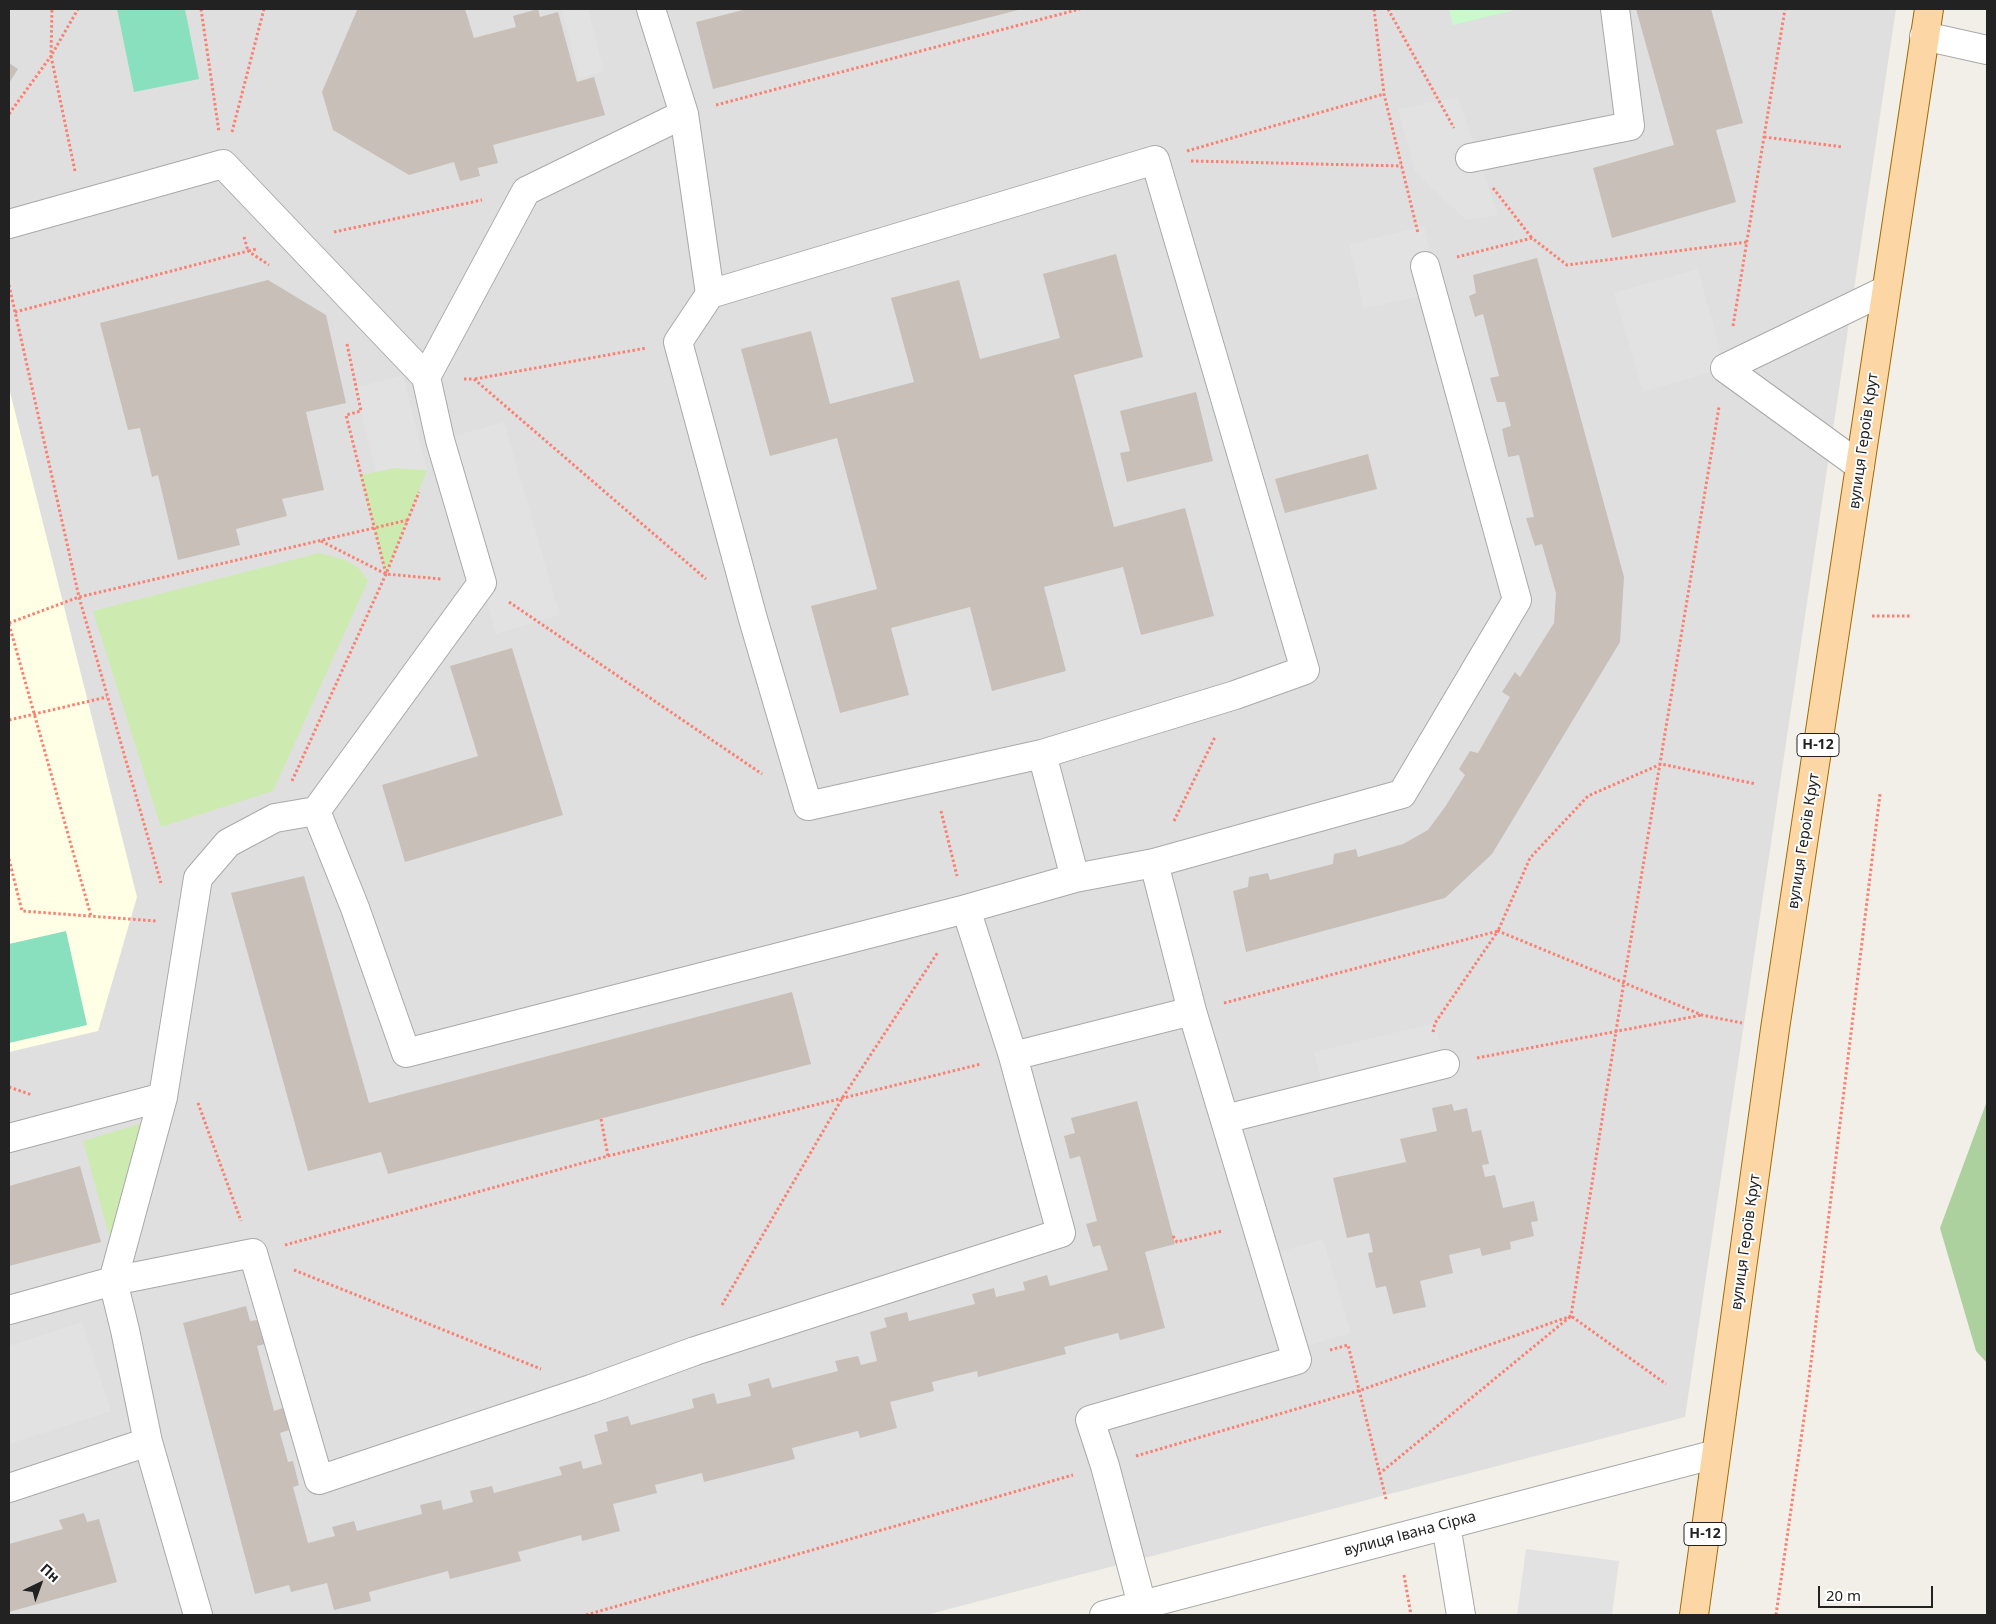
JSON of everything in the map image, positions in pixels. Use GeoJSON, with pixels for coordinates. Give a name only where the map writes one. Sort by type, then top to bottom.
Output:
{"type":"FeatureCollection","features":[{"type":"Feature","properties":{"kind":"main road","name":"вулиця Героїв Крут"},"geometry":{"type":"LineString","coordinates":[[1694,1615],[1775,1029],[1928,9]]}},
{"type":"Feature","properties":{"kind":"street"},"geometry":{"type":"LineString","coordinates":[[651,9],[684,114],[710,294]]}},
{"type":"Feature","properties":{"kind":"street"},"geometry":{"type":"LineString","coordinates":[[1470,158],[1630,126],[1615,9]]}},
{"type":"Feature","properties":{"kind":"street"},"geometry":{"type":"LineString","coordinates":[[1924,36],[1987,50]]}},
{"type":"Feature","properties":{"kind":"street"},"geometry":{"type":"LineString","coordinates":[[426,377],[526,191],[684,114]]}},
{"type":"Feature","properties":{"kind":"street"},"geometry":{"type":"LineString","coordinates":[[1155,160],[1305,670],[1235,696],[1042,754],[808,806],[753,619],[678,342],[710,294],[1155,160]]}},
{"type":"Feature","properties":{"kind":"street"},"geometry":{"type":"LineString","coordinates":[[9,224],[223,164],[426,377],[440,440],[482,584],[316,811],[275,818],[228,843],[198,878],[163,1097],[113,1281],[148,1442],[198,1615]]}},
{"type":"Feature","properties":{"kind":"street"},"geometry":{"type":"LineString","coordinates":[[316,811],[355,908],[406,1053],[966,909],[1075,878],[1154,863],[1402,794],[1517,600],[1425,266]]}},
{"type":"Feature","properties":{"kind":"street"},"geometry":{"type":"LineString","coordinates":[[1860,466],[1726,368],[1886,290]]}},
{"type":"Feature","properties":{"kind":"street"},"geometry":{"type":"LineString","coordinates":[[1042,754],[1075,878]]}},
{"type":"Feature","properties":{"kind":"street"},"geometry":{"type":"LineString","coordinates":[[1142,1605],[1105,1466],[1090,1420],[1297,1360],[1192,1011],[1154,863]]}},
{"type":"Feature","properties":{"kind":"street"},"geometry":{"type":"LineString","coordinates":[[9,1310],[113,1281],[252,1253],[319,1480],[591,1389],[696,1351],[1061,1233],[1013,1056],[966,909]]}},
{"type":"Feature","properties":{"kind":"street"},"geometry":{"type":"LineString","coordinates":[[1013,1056],[1192,1011]]}},
{"type":"Feature","properties":{"kind":"street"},"geometry":{"type":"LineString","coordinates":[[1224,1119],[1434,1066]]}},
{"type":"Feature","properties":{"kind":"street"},"geometry":{"type":"LineString","coordinates":[[9,1138],[163,1097]]}},
{"type":"Feature","properties":{"kind":"street"},"geometry":{"type":"LineString","coordinates":[[9,1488],[148,1442]]}},
{"type":"Feature","properties":{"kind":"street","name":"вулиця Івана Сірка"},"geometry":{"type":"LineString","coordinates":[[1104,1615],[1716,1454]]}},
{"type":"Feature","properties":{"kind":"street"},"geometry":{"type":"LineString","coordinates":[[1446,1525],[1461,1615]]}},
{"type":"Feature","properties":{"kind":"path"},"geometry":{"type":"LineString","coordinates":[[52,9],[51,56],[82,203]]}},
{"type":"Feature","properties":{"kind":"path"},"geometry":{"type":"LineString","coordinates":[[9,114],[51,56],[78,9]]}},
{"type":"Feature","properties":{"kind":"path"},"geometry":{"type":"LineString","coordinates":[[201,9],[223,164]]}},
{"type":"Feature","properties":{"kind":"path"},"geometry":{"type":"LineString","coordinates":[[223,164],[264,9]]}},
{"type":"Feature","properties":{"kind":"path"},"geometry":{"type":"LineString","coordinates":[[684,114],[1080,9]]}},
{"type":"Feature","properties":{"kind":"path"},"geometry":{"type":"LineString","coordinates":[[1374,9],[1384,94],[1425,266],[1532,238],[1567,265],[1747,242]]}},
{"type":"Feature","properties":{"kind":"path"},"geometry":{"type":"LineString","coordinates":[[1380,1474],[1571,1316],[1618,1032],[1624,981],[1784,9]]}},
{"type":"Feature","properties":{"kind":"path"},"geometry":{"type":"LineString","coordinates":[[1155,160],[1384,94]]}},
{"type":"Feature","properties":{"kind":"path"},"geometry":{"type":"LineString","coordinates":[[1764,137],[1843,147]]}},
{"type":"Feature","properties":{"kind":"path"},"geometry":{"type":"LineString","coordinates":[[1155,160],[1402,166]]}},
{"type":"Feature","properties":{"kind":"path"},"geometry":{"type":"LineString","coordinates":[[15,312],[248,251],[526,191]]}},
{"type":"Feature","properties":{"kind":"path"},"geometry":{"type":"LineString","coordinates":[[243,234],[248,251],[271,266]]}},
{"type":"Feature","properties":{"kind":"path"},"geometry":{"type":"LineString","coordinates":[[9,285],[79,597],[162,884]]}},
{"type":"Feature","properties":{"kind":"path"},"geometry":{"type":"LineString","coordinates":[[346,341],[361,411],[346,415],[386,574]]}},
{"type":"Feature","properties":{"kind":"path"},"geometry":{"type":"LineString","coordinates":[[426,377],[474,379],[678,342]]}},
{"type":"Feature","properties":{"kind":"path"},"geometry":{"type":"LineString","coordinates":[[474,379],[708,580]]}},
{"type":"Feature","properties":{"kind":"path"},"geometry":{"type":"LineString","coordinates":[[275,818],[386,574],[440,440]]}},
{"type":"Feature","properties":{"kind":"path"},"geometry":{"type":"LineString","coordinates":[[91,916],[9,624],[79,597],[408,520]]}},
{"type":"Feature","properties":{"kind":"path"},"geometry":{"type":"LineString","coordinates":[[321,541],[386,574],[482,584],[808,806]]}},
{"type":"Feature","properties":{"kind":"path"},"geometry":{"type":"LineString","coordinates":[[1838,616],[1911,616]]}},
{"type":"Feature","properties":{"kind":"path"},"geometry":{"type":"LineString","coordinates":[[1154,863],[1235,696]]}},
{"type":"Feature","properties":{"kind":"path"},"geometry":{"type":"LineString","coordinates":[[9,720],[108,697]]}},
{"type":"Feature","properties":{"kind":"path"},"geometry":{"type":"LineString","coordinates":[[1702,1015],[1434,1066],[1435,1023],[1498,931],[1530,858],[1588,796],[1661,764],[1756,784]]}},
{"type":"Feature","properties":{"kind":"path"},"geometry":{"type":"LineString","coordinates":[[696,1351],[843,1097],[966,909],[932,778]]}},
{"type":"Feature","properties":{"kind":"path"},"geometry":{"type":"LineString","coordinates":[[1776,1615],[1806,1404],[1880,794]]}},
{"type":"Feature","properties":{"kind":"path"},"geometry":{"type":"LineString","coordinates":[[9,859],[22,912],[190,923]]}},
{"type":"Feature","properties":{"kind":"path"},"geometry":{"type":"LineString","coordinates":[[1192,1011],[1498,931],[1624,981],[1702,1015],[1775,1029]]}},
{"type":"Feature","properties":{"kind":"path"},"geometry":{"type":"LineString","coordinates":[[252,1253],[608,1156],[1013,1056]]}},
{"type":"Feature","properties":{"kind":"path"},"geometry":{"type":"LineString","coordinates":[[196,1098],[252,1253],[591,1389]]}},
{"type":"Feature","properties":{"kind":"path"},"geometry":{"type":"LineString","coordinates":[[601,1119],[608,1156]]}},
{"type":"Feature","properties":{"kind":"path"},"geometry":{"type":"LineString","coordinates":[[1173,1236],[1177,1242],[1256,1223]]}},
{"type":"Feature","properties":{"kind":"path"},"geometry":{"type":"LineString","coordinates":[[1571,1316],[1666,1384]]}},
{"type":"Feature","properties":{"kind":"path"},"geometry":{"type":"LineString","coordinates":[[1297,1360],[1348,1345],[1386,1499]]}},
{"type":"Feature","properties":{"kind":"path"},"geometry":{"type":"LineString","coordinates":[[1404,1576],[1411,1615]]}},
{"type":"Feature","properties":{"kind":"shaded area"},"geometry":{"type":"Polygon","coordinates":[[[9,9],[1896,9],[1685,1417],[926,1615],[9,1615],[9,9]]]}},
{"type":"Feature","properties":{"kind":"shaded area"},"geometry":{"type":"Polygon","coordinates":[[[562,9],[588,9],[604,72],[579,78],[562,9]]]}},
{"type":"Feature","properties":{"kind":"shaded area"},"geometry":{"type":"Polygon","coordinates":[[[1458,97],[1498,215],[1466,220],[1415,172],[1398,109],[1458,97]]]}},
{"type":"Feature","properties":{"kind":"shaded area"},"geometry":{"type":"Polygon","coordinates":[[[1424,226],[1440,291],[1364,309],[1349,244],[1424,226]]]}},
{"type":"Feature","properties":{"kind":"shaded area"},"geometry":{"type":"Polygon","coordinates":[[[1698,269],[1725,368],[1643,392],[1614,293],[1698,269]]]}},
{"type":"Feature","properties":{"kind":"shaded area"},"geometry":{"type":"Polygon","coordinates":[[[403,375],[427,470],[394,468],[376,472],[355,388],[403,375]]]}},
{"type":"Feature","properties":{"kind":"shaded area"},"geometry":{"type":"Polygon","coordinates":[[[9,388],[137,897],[98,1031],[9,1052],[9,388]]]}},
{"type":"Feature","properties":{"kind":"shaded area"},"geometry":{"type":"Polygon","coordinates":[[[504,422],[560,615],[496,634],[440,440],[504,422]]]}},
{"type":"Feature","properties":{"kind":"shaded area"},"geometry":{"type":"Polygon","coordinates":[[[1435,1023],[1445,1064],[1324,1092],[1314,1052],[1435,1023]]]}},
{"type":"Feature","properties":{"kind":"shaded area"},"geometry":{"type":"Polygon","coordinates":[[[1323,1239],[1351,1333],[1293,1350],[1266,1256],[1323,1239]]]}},
{"type":"Feature","properties":{"kind":"shaded area"},"geometry":{"type":"Polygon","coordinates":[[[82,1322],[111,1411],[9,1444],[9,1346],[82,1322]]]}},
{"type":"Feature","properties":{"kind":"shaded area"},"geometry":{"type":"Polygon","coordinates":[[[1526,1549],[1619,1561],[1612,1615],[1517,1615],[1526,1549]]]}},
{"type":"Feature","properties":{"kind":"green space"},"geometry":{"type":"Polygon","coordinates":[[[117,9],[185,9],[199,79],[134,92],[117,9]]]}},
{"type":"Feature","properties":{"kind":"green space"},"geometry":{"type":"Polygon","coordinates":[[[1449,9],[1519,9],[1453,25],[1449,9]]]}},
{"type":"Feature","properties":{"kind":"green space"},"geometry":{"type":"Polygon","coordinates":[[[394,468],[427,470],[386,574],[361,475],[394,468]]]}},
{"type":"Feature","properties":{"kind":"green space"},"geometry":{"type":"Polygon","coordinates":[[[319,553],[353,564],[368,581],[273,791],[161,827],[93,611],[319,553]]]}},
{"type":"Feature","properties":{"kind":"green space"},"geometry":{"type":"Polygon","coordinates":[[[66,931],[87,1025],[9,1043],[9,944],[66,931]]]}},
{"type":"Feature","properties":{"kind":"green space"},"geometry":{"type":"Polygon","coordinates":[[[1987,1101],[1987,1363],[1976,1351],[1940,1228],[1987,1101]]]}},
{"type":"Feature","properties":{"kind":"green space"},"geometry":{"type":"Polygon","coordinates":[[[146,1122],[120,1233],[109,1235],[83,1141],[146,1122]]]}},
{"type":"Feature","properties":{"kind":"building"},"geometry":{"type":"Polygon","coordinates":[[[465,9],[474,38],[516,27],[513,16],[538,9],[540,17],[558,12],[577,82],[594,77],[605,115],[493,145],[498,163],[478,168],[480,176],[460,181],[454,162],[409,175],[333,130],[322,92],[357,10],[465,9]]]}},
{"type":"Feature","properties":{"kind":"building"},"geometry":{"type":"Polygon","coordinates":[[[747,9],[1022,9],[713,89],[696,22],[747,9]]]}},
{"type":"Feature","properties":{"kind":"building"},"geometry":{"type":"Polygon","coordinates":[[[1636,9],[1711,9],[1743,123],[1716,130],[1736,202],[1612,238],[1593,168],[1674,145],[1636,9]]]}},
{"type":"Feature","properties":{"kind":"building"},"geometry":{"type":"Polygon","coordinates":[[[9,63],[18,69],[9,83],[9,63]]]}},
{"type":"Feature","properties":{"kind":"building"},"geometry":{"type":"Polygon","coordinates":[[[1116,254],[1143,357],[1074,375],[1114,527],[1185,508],[1214,616],[1141,635],[1123,567],[1044,587],[1066,671],[992,691],[970,607],[891,628],[909,695],[840,713],[811,606],[877,589],[837,438],[770,456],[741,349],[811,331],[830,404],[914,382],[891,298],[959,280],[980,359],[1060,338],[1043,274],[1116,254]]]}},
{"type":"Feature","properties":{"kind":"building"},"geometry":{"type":"Polygon","coordinates":[[[1537,258],[1624,577],[1620,642],[1492,854],[1445,898],[1246,952],[1233,891],[1248,887],[1249,877],[1268,873],[1270,880],[1333,864],[1334,854],[1356,849],[1358,857],[1403,844],[1428,830],[1465,775],[1459,769],[1470,751],[1478,753],[1510,697],[1502,692],[1515,672],[1520,677],[1554,623],[1556,593],[1542,544],[1535,546],[1526,518],[1534,517],[1519,455],[1508,457],[1502,429],[1511,426],[1505,402],[1497,402],[1490,378],[1499,376],[1483,314],[1475,317],[1469,296],[1476,293],[1473,275],[1537,258]]]}},
{"type":"Feature","properties":{"kind":"building"},"geometry":{"type":"Polygon","coordinates":[[[268,280],[326,315],[346,403],[306,412],[324,490],[282,499],[287,516],[236,529],[240,545],[178,560],[158,475],[152,477],[140,428],[128,430],[100,323],[268,280]]]}},
{"type":"Feature","properties":{"kind":"building"},"geometry":{"type":"Polygon","coordinates":[[[1196,392],[1213,461],[1127,482],[1120,453],[1130,451],[1120,411],[1196,392]]]}},
{"type":"Feature","properties":{"kind":"building"},"geometry":{"type":"Polygon","coordinates":[[[1368,454],[1377,489],[1285,513],[1275,479],[1368,454]]]}},
{"type":"Feature","properties":{"kind":"building"},"geometry":{"type":"Polygon","coordinates":[[[512,648],[563,815],[405,862],[382,785],[478,756],[450,666],[512,648]]]}},
{"type":"Feature","properties":{"kind":"building"},"geometry":{"type":"Polygon","coordinates":[[[304,876],[369,1103],[792,992],[811,1064],[388,1174],[381,1152],[308,1171],[231,893],[304,876]]]}},
{"type":"Feature","properties":{"kind":"building"},"geometry":{"type":"Polygon","coordinates":[[[1137,1101],[1175,1244],[1145,1252],[1165,1328],[1120,1340],[1118,1333],[1064,1347],[1066,1354],[978,1377],[977,1371],[932,1382],[934,1391],[890,1402],[897,1428],[860,1438],[858,1431],[792,1448],[795,1459],[704,1482],[702,1473],[655,1485],[657,1493],[613,1504],[620,1531],[582,1541],[581,1535],[518,1552],[521,1561],[450,1579],[448,1571],[369,1592],[371,1601],[334,1610],[327,1583],[291,1592],[289,1585],[255,1594],[183,1323],[246,1306],[250,1321],[258,1320],[265,1344],[257,1346],[274,1411],[283,1408],[289,1430],[280,1433],[288,1462],[293,1461],[299,1485],[293,1487],[308,1543],[335,1536],[332,1527],[354,1521],[357,1531],[422,1514],[420,1505],[441,1500],[443,1510],[473,1502],[470,1491],[492,1486],[494,1493],[562,1475],[559,1467],[581,1461],[583,1469],[602,1464],[594,1435],[608,1431],[606,1422],[628,1416],[631,1425],[665,1416],[694,1408],[692,1399],[714,1393],[717,1404],[751,1396],[748,1384],[769,1378],[772,1388],[838,1371],[835,1361],[858,1356],[861,1365],[877,1361],[870,1332],[887,1327],[884,1318],[907,1312],[909,1321],[975,1304],[972,1294],[994,1288],[996,1297],[1025,1290],[1023,1282],[1047,1275],[1050,1286],[1108,1270],[1100,1245],[1093,1247],[1086,1224],[1097,1221],[1080,1156],[1070,1159],[1064,1136],[1075,1133],[1071,1118],[1137,1101]]]}},
{"type":"Feature","properties":{"kind":"building"},"geometry":{"type":"Polygon","coordinates":[[[1452,1104],[1454,1111],[1467,1108],[1472,1132],[1481,1130],[1489,1164],[1482,1165],[1485,1177],[1495,1175],[1503,1208],[1534,1201],[1538,1221],[1531,1222],[1534,1236],[1510,1242],[1511,1249],[1482,1256],[1480,1248],[1449,1255],[1453,1273],[1420,1281],[1426,1307],[1393,1314],[1386,1286],[1376,1288],[1368,1253],[1373,1252],[1369,1233],[1347,1238],[1333,1178],[1406,1162],[1400,1139],[1437,1131],[1432,1108],[1452,1104]]]}},
{"type":"Feature","properties":{"kind":"building"},"geometry":{"type":"Polygon","coordinates":[[[80,1166],[101,1242],[9,1266],[9,1186],[80,1166]]]}},
{"type":"Feature","properties":{"kind":"building"},"geometry":{"type":"Polygon","coordinates":[[[84,1513],[87,1522],[99,1519],[117,1582],[9,1612],[9,1544],[63,1529],[59,1520],[84,1513]]]}}]}
